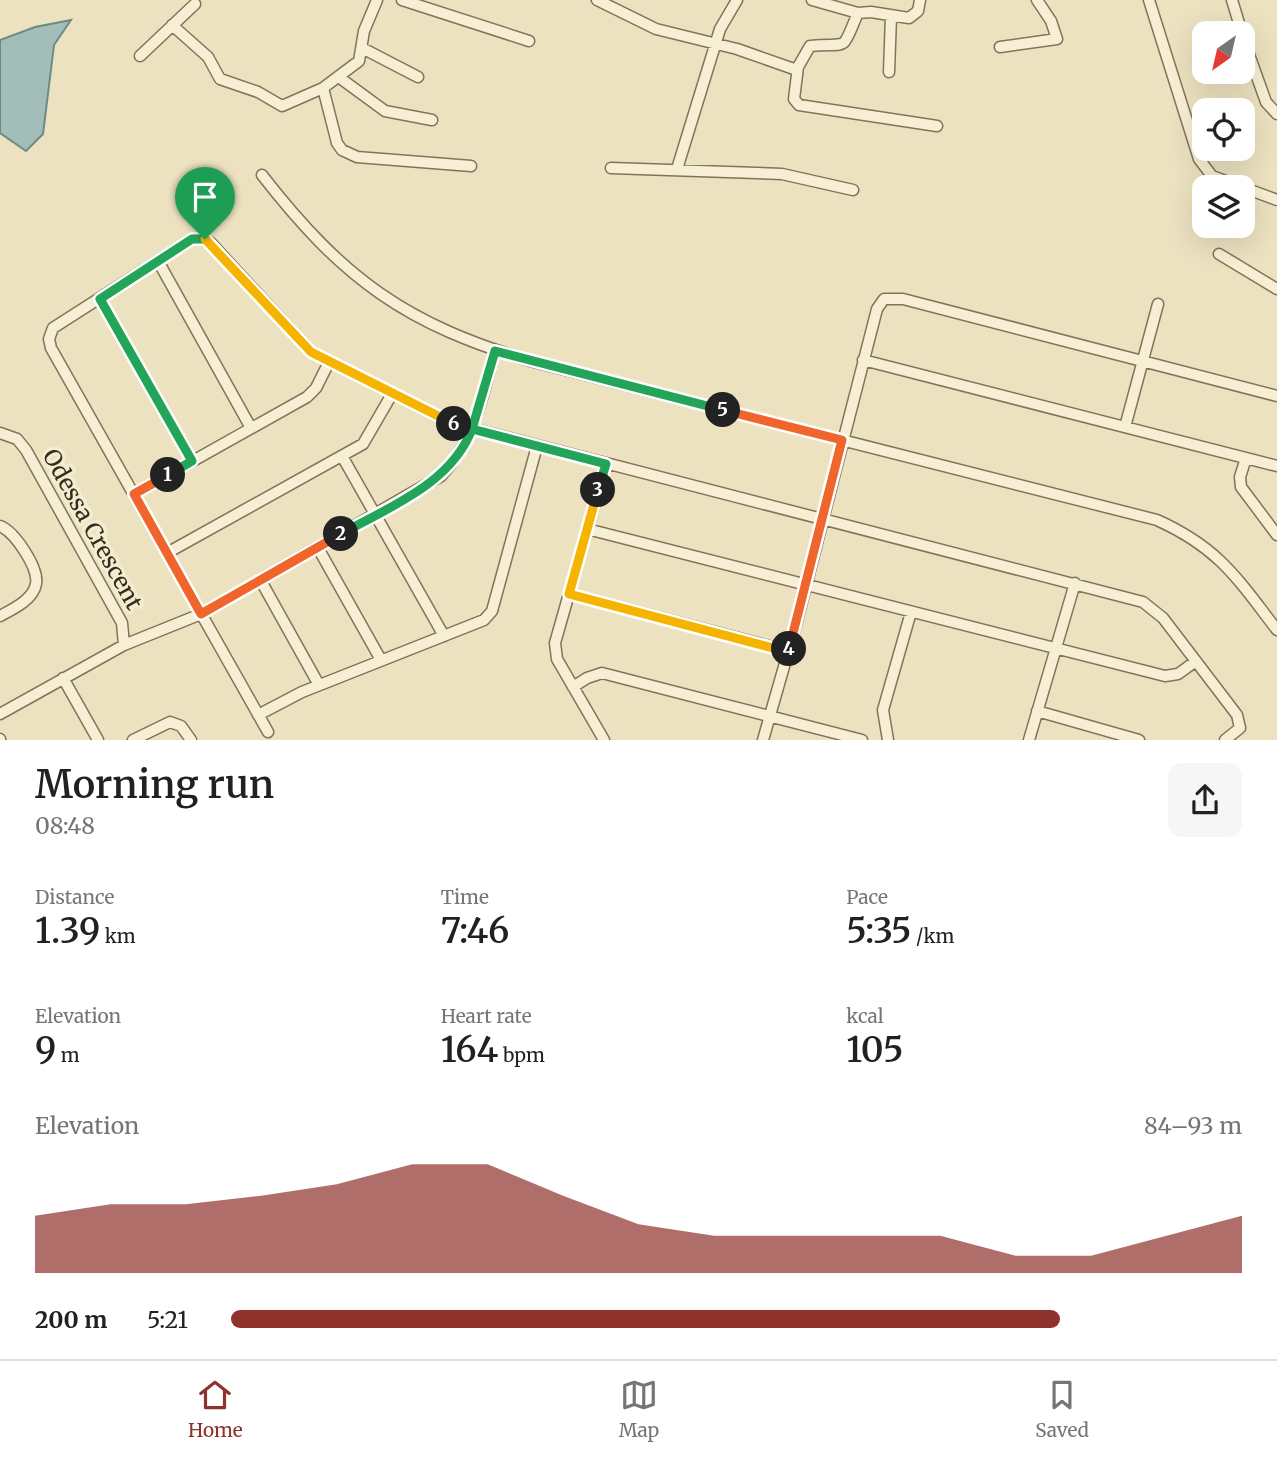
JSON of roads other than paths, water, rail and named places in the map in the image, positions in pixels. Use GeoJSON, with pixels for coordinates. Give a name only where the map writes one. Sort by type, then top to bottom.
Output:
{"type":"FeatureCollection","features":[{"type":"Feature","properties":{"kind":"street"},"geometry":{"type":"LineString","coordinates":[[172,25],[208,57],[220,79],[226,84],[258,92],[282,106],[323,88],[340,78],[359,61],[364,31],[377,0]]}},
{"type":"Feature","properties":{"kind":"street"},"geometry":{"type":"LineString","coordinates":[[402,0],[530,41]]}},
{"type":"Feature","properties":{"kind":"street"},"geometry":{"type":"LineString","coordinates":[[597,0],[656,29],[717,44],[786,68],[798,67]]}},
{"type":"Feature","properties":{"kind":"street"},"geometry":{"type":"LineString","coordinates":[[677,170],[720,29],[737,0]]}},
{"type":"Feature","properties":{"kind":"street"},"geometry":{"type":"LineString","coordinates":[[812,0],[858,13],[912,17],[918,11],[920,0]]}},
{"type":"Feature","properties":{"kind":"street"},"geometry":{"type":"LineString","coordinates":[[1000,47],[1056,39],[1051,21],[1037,0]]}},
{"type":"Feature","properties":{"kind":"street"},"geometry":{"type":"LineString","coordinates":[[1149,0],[1199,159],[1211,175]]}},
{"type":"Feature","properties":{"kind":"street"},"geometry":{"type":"LineString","coordinates":[[1232,0],[1238,21]]}},
{"type":"Feature","properties":{"kind":"street"},"geometry":{"type":"LineString","coordinates":[[140,56],[195,4]]}},
{"type":"Feature","properties":{"kind":"street"},"geometry":{"type":"LineString","coordinates":[[858,13],[845,43],[837,47],[809,47],[798,67],[794,99],[799,105],[937,125]]}},
{"type":"Feature","properties":{"kind":"street"},"geometry":{"type":"LineString","coordinates":[[889,72],[891,16]]}},
{"type":"Feature","properties":{"kind":"street"},"geometry":{"type":"LineString","coordinates":[[362,48],[418,77]]}},
{"type":"Feature","properties":{"kind":"street"},"geometry":{"type":"LineString","coordinates":[[1255,71],[1266,102],[1277,114]]}},
{"type":"Feature","properties":{"kind":"street"},"geometry":{"type":"LineString","coordinates":[[340,78],[385,111],[432,120]]}},
{"type":"Feature","properties":{"kind":"street"},"geometry":{"type":"LineString","coordinates":[[323,88],[337,143],[349,155],[471,166]]}},
{"type":"Feature","properties":{"kind":"street"},"geometry":{"type":"LineString","coordinates":[[611,168],[782,174],[853,190]]}},
{"type":"Feature","properties":{"kind":"street"},"geometry":{"type":"LineString","coordinates":[[262,175],[298,222],[361,282],[398,308],[495,351],[1157,520],[1195,538],[1211,550],[1276,627]]}},
{"type":"Feature","properties":{"kind":"street"},"geometry":{"type":"LineString","coordinates":[[1255,192],[1277,200]]}},
{"type":"Feature","properties":{"kind":"street"},"geometry":{"type":"LineString","coordinates":[[268,732],[51,348],[49,339],[54,328],[192,239],[205,239],[311,352],[451,423],[1129,597],[1155,609],[1241,721],[1236,733],[1225,740]]}},
{"type":"Feature","properties":{"kind":"street"},"geometry":{"type":"LineString","coordinates":[[1219,254],[1277,289]]}},
{"type":"Feature","properties":{"kind":"street"},"geometry":{"type":"LineString","coordinates":[[158,261],[251,428]]}},
{"type":"Feature","properties":{"kind":"street"},"geometry":{"type":"LineString","coordinates":[[763,740],[806,585],[863,360],[877,309],[884,299],[891,297],[1277,396]]}},
{"type":"Feature","properties":{"kind":"street"},"geometry":{"type":"LineString","coordinates":[[100,299],[192,461]]}},
{"type":"Feature","properties":{"kind":"street"},"geometry":{"type":"LineString","coordinates":[[1125,427],[1158,304]]}},
{"type":"Feature","properties":{"kind":"street"},"geometry":{"type":"LineString","coordinates":[[124,645],[201,614],[441,476],[456,460],[472,429],[495,351]]}},
{"type":"Feature","properties":{"kind":"street"},"geometry":{"type":"LineString","coordinates":[[863,360],[1277,466]]}},
{"type":"Feature","properties":{"kind":"street"},"geometry":{"type":"LineString","coordinates":[[134,494],[307,397],[316,388],[330,362]]}},
{"type":"Feature","properties":{"kind":"street"},"geometry":{"type":"LineString","coordinates":[[167,553],[342,456],[368,438],[392,394]]}},
{"type":"Feature","properties":{"kind":"street","name":"Odessa Crescent"},"geometry":{"type":"LineString","coordinates":[[0,433],[17,439],[26,450],[121,622],[124,645],[0,714]]}},
{"type":"Feature","properties":{"kind":"street"},"geometry":{"type":"LineString","coordinates":[[258,715],[319,685],[484,620],[492,611],[537,446]]}},
{"type":"Feature","properties":{"kind":"street"},"geometry":{"type":"LineString","coordinates":[[342,456],[444,636]]}},
{"type":"Feature","properties":{"kind":"street"},"geometry":{"type":"LineString","coordinates":[[1246,458],[1240,477],[1241,487],[1277,535]]}},
{"type":"Feature","properties":{"kind":"street"},"geometry":{"type":"LineString","coordinates":[[604,740],[555,651],[606,464]]}},
{"type":"Feature","properties":{"kind":"street"},"geometry":{"type":"LineString","coordinates":[[0,526],[14,535],[20,543],[35,575],[36,585],[24,602],[0,616]]}},
{"type":"Feature","properties":{"kind":"street"},"geometry":{"type":"LineString","coordinates":[[587,529],[1165,676],[1178,674],[1196,661]]}},
{"type":"Feature","properties":{"kind":"street"},"geometry":{"type":"LineString","coordinates":[[318,548],[381,660]]}},
{"type":"Feature","properties":{"kind":"street"},"geometry":{"type":"LineString","coordinates":[[261,580],[319,685]]}},
{"type":"Feature","properties":{"kind":"street"},"geometry":{"type":"LineString","coordinates":[[1029,740],[1075,583]]}},
{"type":"Feature","properties":{"kind":"street"},"geometry":{"type":"LineString","coordinates":[[569,594],[788,652]]}},
{"type":"Feature","properties":{"kind":"street"},"geometry":{"type":"LineString","coordinates":[[884,739],[883,710],[911,612]]}},
{"type":"Feature","properties":{"kind":"street"},"geometry":{"type":"LineString","coordinates":[[573,687],[602,673],[862,740]]}},
{"type":"Feature","properties":{"kind":"street"},"geometry":{"type":"LineString","coordinates":[[64,678],[98,740]]}},
{"type":"Feature","properties":{"kind":"street"},"geometry":{"type":"LineString","coordinates":[[1037,711],[1139,740]]}},
{"type":"Feature","properties":{"kind":"street"},"geometry":{"type":"LineString","coordinates":[[133,740],[170,722],[181,726],[191,740]]}},
{"type":"Feature","properties":{"kind":"water"},"geometry":{"type":"Polygon","coordinates":[[[71,20],[54,45],[43,134],[26,151],[0,133],[0,40],[35,27],[71,20]]]}}]}
